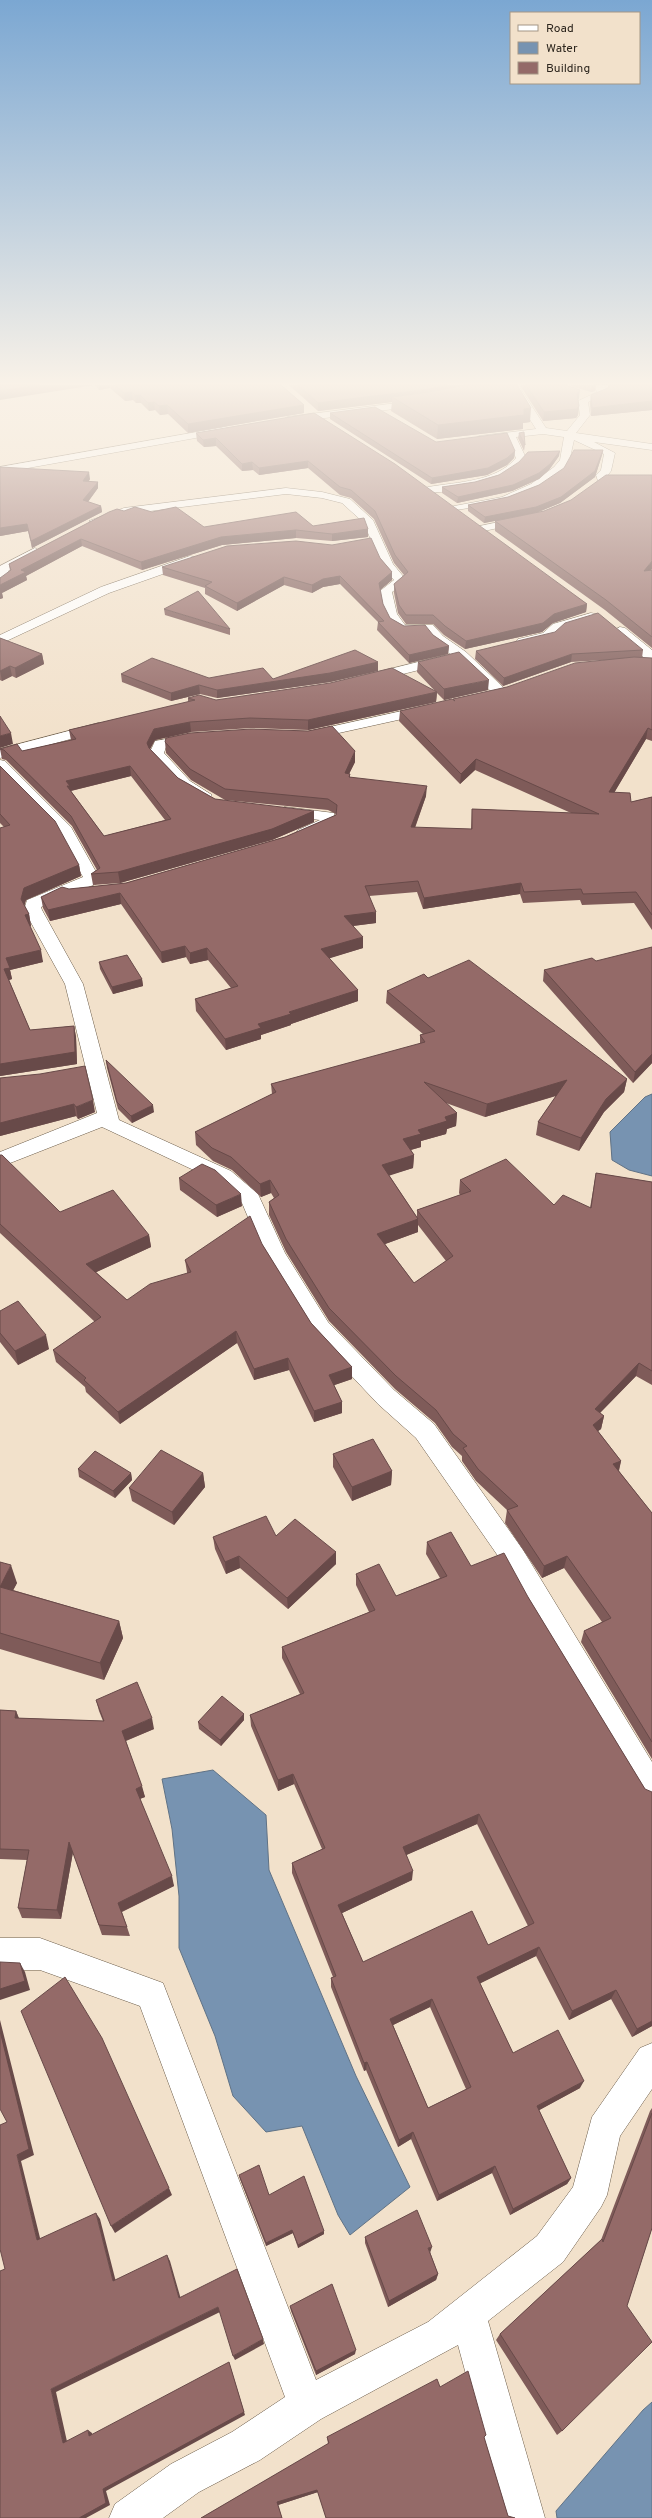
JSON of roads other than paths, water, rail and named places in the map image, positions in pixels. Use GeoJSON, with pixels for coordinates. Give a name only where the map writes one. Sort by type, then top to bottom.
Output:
{"type":"FeatureCollection","features":[{"type":"Feature","properties":{"kind":"street"},"geometry":{"type":"LineString","coordinates":[[87,526],[105,516],[124,511],[193,503]]}},
{"type":"Feature","properties":{"kind":"street"},"geometry":{"type":"LineString","coordinates":[[348,503],[369,522],[387,565],[401,581],[386,591],[391,613],[396,625],[405,630],[428,628],[438,639],[506,690],[485,696]]}},
{"type":"Feature","properties":{"kind":"street"},"geometry":{"type":"LineString","coordinates":[[444,503],[494,540]]}},
{"type":"Feature","properties":{"kind":"street"},"geometry":{"type":"LineString","coordinates":[[453,509],[491,503]]}},
{"type":"Feature","properties":{"kind":"street"},"geometry":{"type":"LineString","coordinates":[[479,529],[532,518]]}},
{"type":"Feature","properties":{"kind":"street"},"geometry":{"type":"LineString","coordinates":[[362,542],[377,540]]}},
{"type":"Feature","properties":{"kind":"street"},"geometry":{"type":"LineString","coordinates":[[0,581],[5,578],[1,570],[48,546]]}},
{"type":"Feature","properties":{"kind":"street"},"geometry":{"type":"LineString","coordinates":[[0,640],[106,590],[205,555]]}},
{"type":"Feature","properties":{"kind":"street"},"geometry":{"type":"LineString","coordinates":[[587,606],[652,657]]}},
{"type":"Feature","properties":{"kind":"street"},"geometry":{"type":"LineString","coordinates":[[512,644],[548,636],[558,627],[605,619]]}},
{"type":"Feature","properties":{"kind":"street"},"geometry":{"type":"LineString","coordinates":[[354,682],[421,667],[476,652]]}},
{"type":"Feature","properties":{"kind":"street"},"geometry":{"type":"LineString","coordinates":[[632,662],[652,663]]}},
{"type":"Feature","properties":{"kind":"street"},"geometry":{"type":"LineString","coordinates":[[294,736],[308,736],[447,705]]}},
{"type":"Feature","properties":{"kind":"street"},"geometry":{"type":"LineString","coordinates":[[0,754],[116,722]]}},
{"type":"Feature","properties":{"kind":"street"},"geometry":{"type":"LineString","coordinates":[[213,737],[160,744],[156,754],[185,784],[215,802]]}},
{"type":"Feature","properties":{"kind":"street"},"geometry":{"type":"LineString","coordinates":[[0,764],[64,830],[92,879],[58,895],[33,904],[33,910],[74,984],[86,1070],[109,1116],[110,1124],[224,1176],[251,1199],[275,1255],[320,1328],[386,1397],[424,1431],[514,1558],[652,1789]]}},
{"type":"Feature","properties":{"kind":"street"},"geometry":{"type":"LineString","coordinates":[[268,810],[328,816],[328,823],[293,838]]}},
{"type":"Feature","properties":{"kind":"street"},"geometry":{"type":"LineString","coordinates":[[58,895],[100,891]]}},
{"type":"Feature","properties":{"kind":"street"},"geometry":{"type":"LineString","coordinates":[[0,1160],[109,1116]]}},
{"type":"Feature","properties":{"kind":"street"},"geometry":{"type":"LineString","coordinates":[[0,1954],[40,1954],[152,1994],[307,2405]]}},
{"type":"Feature","properties":{"kind":"street"},"geometry":{"type":"LineString","coordinates":[[129,2518],[185,2478],[246,2446],[307,2405],[441,2335],[550,2249],[589,2195],[604,2129],[652,2060]]}},
{"type":"Feature","properties":{"kind":"street"},"geometry":{"type":"LineString","coordinates":[[468,2314],[526,2518]]}},
{"type":"Feature","properties":{"kind":"water"},"geometry":{"type":"Polygon","coordinates":[[[652,1094],[652,1176],[629,1170],[612,1160],[610,1132],[645,1097],[652,1094]]]}},
{"type":"Feature","properties":{"kind":"water"},"geometry":{"type":"Polygon","coordinates":[[[213,1770],[266,1815],[269,1870],[356,2076],[410,2187],[350,2235],[338,2215],[302,2126],[266,2132],[233,2096],[215,2036],[179,1948],[179,1896],[172,1829],[162,1779],[213,1770]]]}},
{"type":"Feature","properties":{"kind":"water"},"geometry":{"type":"Polygon","coordinates":[[[652,2402],[652,2518],[557,2518],[556,2511],[643,2410],[652,2402]]]}}]}
